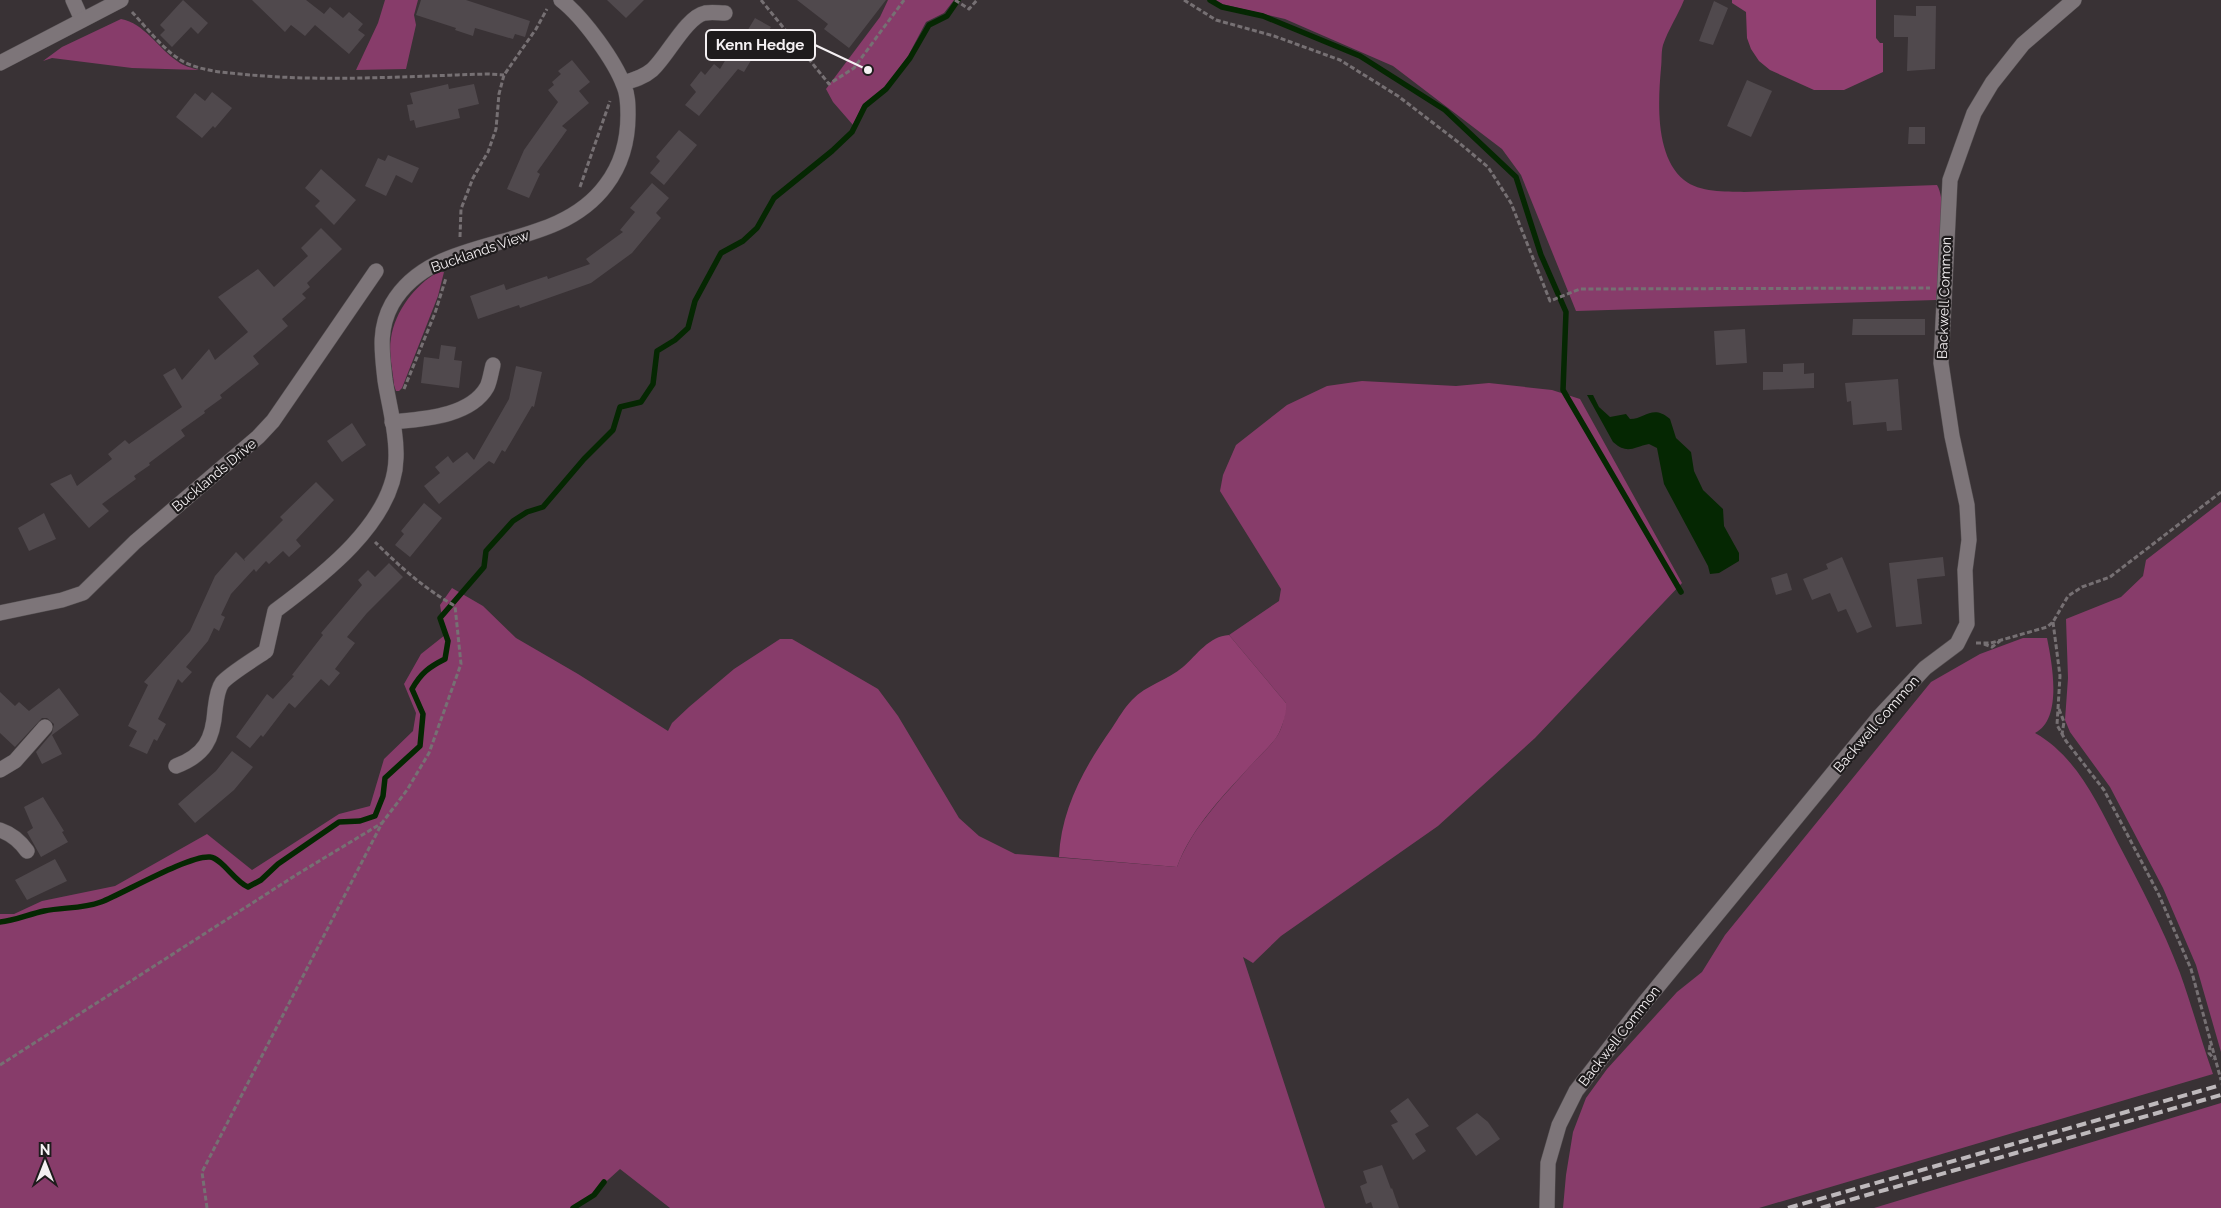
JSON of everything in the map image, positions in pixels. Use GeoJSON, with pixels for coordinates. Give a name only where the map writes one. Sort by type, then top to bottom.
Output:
{"type":"FeatureCollection","features":[{"type":"Feature","properties":{"kind":"street"},"geometry":{"type":"LineString","coordinates":[[73,0],[82,20]]}},
{"type":"Feature","properties":{"kind":"street"},"geometry":{"type":"LineString","coordinates":[[0,63],[121,0]]}},
{"type":"Feature","properties":{"kind":"street","name":"Backwell Common"},"geometry":{"type":"LineString","coordinates":[[1547,1208],[1548,1163],[1559,1125],[1576,1091],[1652,994],[1879,717],[1925,668],[1957,644],[1967,624],[1965,570],[1969,540],[1968,505],[1952,436],[1941,363],[1950,180],[1974,113],[1992,83],[2023,44],[2074,0]]}},
{"type":"Feature","properties":{"kind":"street","name":"Bucklands View"},"geometry":{"type":"LineString","coordinates":[[176,766],[193,760],[207,744],[214,725],[216,701],[222,683],[266,651],[275,611],[304,589],[363,533],[381,511],[393,483],[396,458],[382,356],[382,330],[384,319],[401,289],[414,276],[430,266],[561,222],[583,209],[600,193],[617,167],[626,144],[628,102],[621,80],[599,43],[555,4]]}},
{"type":"Feature","properties":{"kind":"street"},"geometry":{"type":"LineString","coordinates":[[621,80],[639,78],[651,71],[698,17],[705,13],[725,13]]}},
{"type":"Feature","properties":{"kind":"street","name":"Bucklands Drive"},"geometry":{"type":"LineString","coordinates":[[0,612],[43,604],[83,593],[135,542],[258,437],[273,421],[376,271]]}},
{"type":"Feature","properties":{"kind":"street"},"geometry":{"type":"LineString","coordinates":[[391,417],[452,414],[478,398],[488,387],[493,365]]}},
{"type":"Feature","properties":{"kind":"street"},"geometry":{"type":"LineString","coordinates":[[0,770],[15,761],[45,727]]}},
{"type":"Feature","properties":{"kind":"street"},"geometry":{"type":"LineString","coordinates":[[0,830],[9,832],[21,843],[27,852]]}},
{"type":"Feature","properties":{"kind":"path"},"geometry":{"type":"LineString","coordinates":[[121,0],[159,40],[183,61],[207,69],[268,76],[311,78],[488,74],[504,76]]}},
{"type":"Feature","properties":{"kind":"path"},"geometry":{"type":"LineString","coordinates":[[761,0],[829,84],[854,68],[904,0]]}},
{"type":"Feature","properties":{"kind":"path"},"geometry":{"type":"LineString","coordinates":[[955,0],[970,9],[977,0]]}},
{"type":"Feature","properties":{"kind":"path"},"geometry":{"type":"LineString","coordinates":[[1184,0],[1216,20],[1274,36],[1340,60],[1398,96],[1458,142],[1488,167],[1510,203],[1550,301],[1580,289],[1944,288]]}},
{"type":"Feature","properties":{"kind":"path"},"geometry":{"type":"LineString","coordinates":[[391,417],[419,355],[456,256],[461,209],[496,129],[498,94],[504,76],[555,4]]}},
{"type":"Feature","properties":{"kind":"path"},"geometry":{"type":"LineString","coordinates":[[578,191],[621,80]]}},
{"type":"Feature","properties":{"kind":"path"},"geometry":{"type":"LineString","coordinates":[[1957,644],[2002,640],[2047,626],[2053,622],[2068,596],[2082,588],[2110,577],[2221,492]]}},
{"type":"Feature","properties":{"kind":"path"},"geometry":{"type":"LineString","coordinates":[[207,1208],[202,1172],[382,823],[407,790],[429,753],[462,664],[455,606],[446,602],[400,567],[373,540],[363,533]]}},
{"type":"Feature","properties":{"kind":"path"},"geometry":{"type":"LineString","coordinates":[[2053,622],[2060,676],[2058,725],[2062,734],[2104,790],[2159,895],[2191,969],[2221,1080]]}},
{"type":"Feature","properties":{"kind":"path"},"geometry":{"type":"LineString","coordinates":[[2059,709],[2064,722],[2062,734]]}},
{"type":"Feature","properties":{"kind":"path"},"geometry":{"type":"LineString","coordinates":[[0,1065],[304,870],[382,823]]}},
{"type":"Feature","properties":{"kind":"shaded area"},"geometry":{"type":"Polygon","coordinates":[[[385,0],[418,0],[414,15],[416,25],[406,69],[356,70],[378,23],[385,0]]]}},
{"type":"Feature","properties":{"kind":"shaded area"},"geometry":{"type":"Polygon","coordinates":[[[888,0],[954,0],[944,13],[926,22],[908,56],[885,88],[862,106],[853,125],[833,102],[826,89],[880,17],[888,0]]]}},
{"type":"Feature","properties":{"kind":"shaded area"},"geometry":{"type":"Polygon","coordinates":[[[1216,0],[1684,0],[1663,45],[1659,96],[1660,128],[1663,143],[1675,170],[1690,184],[1705,189],[1721,191],[1744,192],[1937,185],[1942,207],[1942,223],[1936,300],[1576,311],[1521,175],[1502,149],[1393,66],[1285,19],[1222,4],[1216,0]]]}},
{"type":"Feature","properties":{"kind":"shaded area"},"geometry":{"type":"Polygon","coordinates":[[[1732,0],[1876,0],[1876,38],[1880,43],[1883,43],[1883,72],[1844,90],[1814,90],[1770,70],[1759,61],[1751,49],[1747,38],[1746,12],[1732,3],[1732,0]]]}},
{"type":"Feature","properties":{"kind":"shaded area"},"geometry":{"type":"Polygon","coordinates":[[[121,19],[129,21],[144,31],[179,63],[199,70],[132,68],[52,58],[43,61],[62,47],[121,19]]]}},
{"type":"Feature","properties":{"kind":"shaded area"},"geometry":{"type":"Polygon","coordinates":[[[438,272],[444,272],[438,296],[402,388],[396,391],[390,350],[393,328],[407,300],[414,291],[438,272]]]}},
{"type":"Feature","properties":{"kind":"shaded area"},"geometry":{"type":"Polygon","coordinates":[[[1362,381],[1456,386],[1489,383],[1552,390],[1580,399],[1682,583],[1535,738],[1438,826],[1281,936],[1253,963],[1243,957],[1325,1208],[670,1208],[620,1169],[577,1208],[0,1208],[0,914],[14,914],[42,901],[115,886],[207,834],[252,870],[339,814],[370,806],[384,759],[413,731],[416,713],[404,684],[421,654],[445,635],[440,605],[452,588],[483,606],[516,638],[578,674],[668,731],[672,723],[689,707],[734,669],[780,639],[792,639],[878,689],[898,716],[959,818],[979,836],[1015,854],[1177,867],[1183,852],[1200,825],[1279,733],[1286,703],[1229,635],[1279,601],[1281,589],[1220,491],[1223,475],[1236,445],[1287,405],[1327,386],[1362,381]]]}},
{"type":"Feature","properties":{"kind":"shaded area"},"geometry":{"type":"Polygon","coordinates":[[[1587,395],[1593,395],[1599,407],[1610,417],[1626,414],[1630,419],[1654,412],[1670,419],[1676,438],[1691,452],[1694,471],[1703,490],[1723,509],[1724,526],[1739,553],[1739,561],[1719,573],[1710,574],[1708,566],[1664,484],[1657,448],[1649,444],[1631,449],[1618,446],[1613,442],[1587,395]]]}},
{"type":"Feature","properties":{"kind":"shaded area"},"geometry":{"type":"Polygon","coordinates":[[[2221,502],[2221,1052],[2196,965],[2163,888],[2110,787],[2070,732],[2065,720],[2068,678],[2066,619],[2121,597],[2143,576],[2146,560],[2221,502]]]}},
{"type":"Feature","properties":{"kind":"shaded area"},"geometry":{"type":"Polygon","coordinates":[[[1229,635],[1286,703],[1286,711],[1279,733],[1201,824],[1183,852],[1177,867],[1059,857],[1064,822],[1076,789],[1102,742],[1126,706],[1144,690],[1171,676],[1183,667],[1209,642],[1229,635]]]}},
{"type":"Feature","properties":{"kind":"shaded area"},"geometry":{"type":"Polygon","coordinates":[[[2023,638],[2047,638],[2053,675],[2052,703],[2049,716],[2044,726],[2035,733],[2062,754],[2074,767],[2102,812],[2151,907],[2173,956],[2213,1074],[1759,1208],[1563,1208],[1573,1132],[1586,1098],[1607,1069],[1677,992],[1702,972],[1725,935],[1931,682],[1980,654],[2023,638]]]}},
{"type":"Feature","properties":{"kind":"shaded area"},"geometry":{"type":"Polygon","coordinates":[[[2221,1103],[2221,1208],[1874,1208],[2221,1103]]]}},
{"type":"Feature","properties":{"kind":"building"},"geometry":{"type":"Polygon","coordinates":[[[183,0],[208,23],[198,34],[191,27],[172,47],[160,35],[165,30],[160,25],[183,0]]]}},
{"type":"Feature","properties":{"kind":"building"},"geometry":{"type":"Polygon","coordinates":[[[252,0],[306,0],[324,14],[330,7],[343,18],[349,12],[363,24],[358,30],[365,35],[349,54],[315,25],[305,36],[291,25],[285,32],[252,0]]]}},
{"type":"Feature","properties":{"kind":"building"},"geometry":{"type":"Polygon","coordinates":[[[421,0],[466,0],[530,21],[525,37],[515,34],[513,39],[475,28],[473,36],[455,30],[456,28],[416,15],[421,0]]]}},
{"type":"Feature","properties":{"kind":"building"},"geometry":{"type":"Polygon","coordinates":[[[607,0],[644,0],[626,18],[607,0]]]}},
{"type":"Feature","properties":{"kind":"building"},"geometry":{"type":"Polygon","coordinates":[[[797,0],[886,0],[849,48],[824,29],[828,24],[797,0]]]}},
{"type":"Feature","properties":{"kind":"building"},"geometry":{"type":"Polygon","coordinates":[[[1714,1],[1728,8],[1713,45],[1699,41],[1714,1]]]}},
{"type":"Feature","properties":{"kind":"building"},"geometry":{"type":"Polygon","coordinates":[[[1916,6],[1936,6],[1935,69],[1907,71],[1908,37],[1894,37],[1894,15],[1916,16],[1916,6]]]}},
{"type":"Feature","properties":{"kind":"building"},"geometry":{"type":"Polygon","coordinates":[[[755,18],[771,27],[744,72],[738,69],[699,116],[685,105],[696,92],[690,85],[701,71],[705,75],[714,64],[720,69],[743,31],[746,33],[755,18]]]}},
{"type":"Feature","properties":{"kind":"building"},"geometry":{"type":"Polygon","coordinates":[[[572,60],[590,82],[579,91],[589,103],[562,126],[567,130],[537,172],[540,174],[529,198],[507,189],[524,150],[558,102],[548,90],[554,85],[552,82],[561,74],[558,71],[572,60]]]}},
{"type":"Feature","properties":{"kind":"building"},"geometry":{"type":"Polygon","coordinates":[[[1747,80],[1772,91],[1751,137],[1727,126],[1747,80]]]}},
{"type":"Feature","properties":{"kind":"building"},"geometry":{"type":"Polygon","coordinates":[[[448,84],[449,89],[474,84],[479,104],[458,109],[460,118],[416,128],[414,120],[410,121],[407,105],[413,104],[410,93],[448,84]]]}},
{"type":"Feature","properties":{"kind":"building"},"geometry":{"type":"Polygon","coordinates":[[[212,92],[232,108],[215,128],[213,126],[202,138],[176,117],[195,93],[205,101],[212,92]]]}},
{"type":"Feature","properties":{"kind":"building"},"geometry":{"type":"Polygon","coordinates":[[[1909,127],[1925,127],[1925,144],[1908,144],[1909,127]]]}},
{"type":"Feature","properties":{"kind":"building"},"geometry":{"type":"Polygon","coordinates":[[[679,130],[697,145],[664,185],[650,173],[660,161],[656,157],[679,130]]]}},
{"type":"Feature","properties":{"kind":"building"},"geometry":{"type":"Polygon","coordinates":[[[388,155],[419,168],[412,183],[396,175],[386,196],[365,186],[378,158],[385,161],[388,155]]]}},
{"type":"Feature","properties":{"kind":"building"},"geometry":{"type":"Polygon","coordinates":[[[321,169],[356,200],[334,225],[315,206],[320,201],[305,188],[321,169]]]}},
{"type":"Feature","properties":{"kind":"building"},"geometry":{"type":"Polygon","coordinates":[[[652,183],[669,198],[656,213],[661,218],[632,253],[591,283],[520,308],[519,305],[478,319],[470,296],[504,284],[506,290],[547,276],[548,279],[590,264],[586,259],[623,232],[620,230],[635,212],[630,208],[652,183]]]}},
{"type":"Feature","properties":{"kind":"building"},"geometry":{"type":"Polygon","coordinates":[[[321,228],[342,249],[307,283],[310,287],[302,294],[306,298],[282,319],[288,326],[253,356],[259,364],[220,395],[222,398],[204,411],[205,413],[181,430],[185,436],[134,476],[136,479],[102,504],[109,511],[89,528],[50,484],[71,474],[77,486],[112,459],[108,454],[125,440],[129,444],[182,407],[163,375],[175,368],[182,380],[209,349],[215,360],[248,332],[218,297],[258,269],[274,287],[308,256],[301,248],[321,228]]]}},
{"type":"Feature","properties":{"kind":"building"},"geometry":{"type":"Polygon","coordinates":[[[1853,319],[1925,319],[1925,335],[1852,335],[1853,319]]]}},
{"type":"Feature","properties":{"kind":"building"},"geometry":{"type":"Polygon","coordinates":[[[1745,329],[1747,363],[1716,365],[1714,331],[1745,329]]]}},
{"type":"Feature","properties":{"kind":"building"},"geometry":{"type":"Polygon","coordinates":[[[441,345],[456,347],[454,360],[462,361],[459,388],[421,383],[424,357],[439,359],[441,345]]]}},
{"type":"Feature","properties":{"kind":"building"},"geometry":{"type":"Polygon","coordinates":[[[1804,363],[1804,374],[1814,373],[1814,388],[1763,390],[1763,372],[1783,372],[1783,364],[1804,363]]]}},
{"type":"Feature","properties":{"kind":"building"},"geometry":{"type":"Polygon","coordinates":[[[516,366],[542,372],[534,407],[532,406],[505,452],[502,450],[494,464],[489,461],[439,504],[424,486],[440,473],[435,467],[448,456],[453,463],[467,452],[474,460],[509,399],[516,366]]]}},
{"type":"Feature","properties":{"kind":"building"},"geometry":{"type":"Polygon","coordinates":[[[1898,379],[1902,430],[1887,431],[1886,422],[1853,425],[1851,401],[1847,402],[1845,383],[1898,379]]]}},
{"type":"Feature","properties":{"kind":"building"},"geometry":{"type":"Polygon","coordinates":[[[352,423],[366,445],[342,462],[327,441],[352,423]]]}},
{"type":"Feature","properties":{"kind":"building"},"geometry":{"type":"Polygon","coordinates":[[[316,482],[334,500],[296,540],[301,546],[289,557],[283,551],[269,564],[266,561],[256,572],[254,569],[231,594],[221,615],[225,617],[219,631],[214,628],[208,641],[186,667],[192,672],[182,683],[178,679],[158,719],[166,724],[157,741],[154,739],[147,754],[129,746],[137,731],[128,726],[148,685],[144,682],[190,631],[215,576],[236,552],[245,561],[244,559],[283,520],[280,517],[316,482]]]}},
{"type":"Feature","properties":{"kind":"building"},"geometry":{"type":"Polygon","coordinates":[[[424,503],[442,518],[410,557],[395,545],[404,534],[401,531],[424,503]]]}},
{"type":"Feature","properties":{"kind":"building"},"geometry":{"type":"Polygon","coordinates":[[[44,513],[56,539],[29,551],[18,528],[44,513]]]}},
{"type":"Feature","properties":{"kind":"building"},"geometry":{"type":"Polygon","coordinates":[[[1842,557],[1872,627],[1857,633],[1846,609],[1838,612],[1830,593],[1812,600],[1803,579],[1828,569],[1826,564],[1842,557]]]}},
{"type":"Feature","properties":{"kind":"building"},"geometry":{"type":"Polygon","coordinates":[[[1943,557],[1945,576],[1917,579],[1922,624],[1896,627],[1889,563],[1943,557]]]}},
{"type":"Feature","properties":{"kind":"building"},"geometry":{"type":"Polygon","coordinates":[[[389,563],[403,577],[367,613],[347,637],[355,643],[335,669],[340,673],[329,686],[321,679],[295,708],[289,703],[263,737],[261,735],[250,748],[236,737],[267,694],[273,699],[294,676],[292,675],[323,635],[321,633],[362,585],[358,580],[368,570],[375,577],[389,563]]]}},
{"type":"Feature","properties":{"kind":"building"},"geometry":{"type":"Polygon","coordinates":[[[1787,573],[1792,590],[1776,595],[1771,578],[1787,573]]]}},
{"type":"Feature","properties":{"kind":"building"},"geometry":{"type":"Polygon","coordinates":[[[59,688],[79,715],[52,735],[62,754],[42,764],[36,752],[52,733],[54,724],[47,718],[42,718],[15,747],[0,733],[0,692],[15,706],[19,702],[29,711],[59,688]]]}},
{"type":"Feature","properties":{"kind":"building"},"geometry":{"type":"Polygon","coordinates":[[[232,751],[253,767],[234,790],[195,823],[178,804],[216,771],[232,751]]]}},
{"type":"Feature","properties":{"kind":"building"},"geometry":{"type":"Polygon","coordinates":[[[43,797],[64,831],[62,832],[68,842],[41,857],[27,832],[33,828],[24,807],[43,797]]]}},
{"type":"Feature","properties":{"kind":"building"},"geometry":{"type":"Polygon","coordinates":[[[55,859],[67,881],[27,900],[15,880],[55,859]]]}},
{"type":"Feature","properties":{"kind":"building"},"geometry":{"type":"Polygon","coordinates":[[[1408,1098],[1429,1126],[1415,1134],[1426,1151],[1413,1160],[1391,1125],[1398,1122],[1390,1111],[1408,1098]]]}},
{"type":"Feature","properties":{"kind":"building"},"geometry":{"type":"Polygon","coordinates":[[[1477,1113],[1488,1122],[1500,1139],[1476,1156],[1456,1128],[1477,1113]]]}},
{"type":"Feature","properties":{"kind":"building"},"geometry":{"type":"Polygon","coordinates":[[[1382,1165],[1399,1208],[1373,1208],[1371,1202],[1366,1204],[1360,1186],[1367,1183],[1363,1171],[1382,1165]]]}},
{"type":"Feature","properties":{"kind":"waterway"},"geometry":{"type":"LineString","coordinates":[[0,922],[44,911],[87,906],[101,902],[172,868],[200,858],[215,858],[248,887],[261,880],[278,864],[339,822],[360,821],[375,816],[383,796],[385,778],[420,746],[423,714],[412,689],[426,671],[445,659],[448,641],[440,618],[484,567],[486,551],[513,521],[527,512],[543,507],[584,459],[613,430],[620,407],[641,402],[653,384],[657,351],[675,340],[688,328],[695,301],[721,253],[743,241],[757,228],[774,198],[832,151],[852,132],[865,106],[886,89],[910,58],[929,25],[947,16],[958,0]]}},
{"type":"Feature","properties":{"kind":"waterway"},"geometry":{"type":"LineString","coordinates":[[1210,0],[1222,7],[1263,16],[1360,56],[1445,110],[1516,177],[1541,255],[1566,312],[1563,390],[1681,592]]}},
{"type":"Feature","properties":{"kind":"waterway"},"geometry":{"type":"LineString","coordinates":[[573,1208],[594,1195],[604,1182]]}},
{"type":"Feature","properties":{"kind":"railway"},"geometry":{"type":"LineString","coordinates":[[1788,1208],[2221,1085]]}},
{"type":"Feature","properties":{"kind":"railway"},"geometry":{"type":"LineString","coordinates":[[1821,1208],[2221,1095]]}},
{"type":"Feature","properties":{"kind":"place","name":"Kenn Hedge"},"geometry":{"type":"Point","coordinates":[868,70]}}]}
